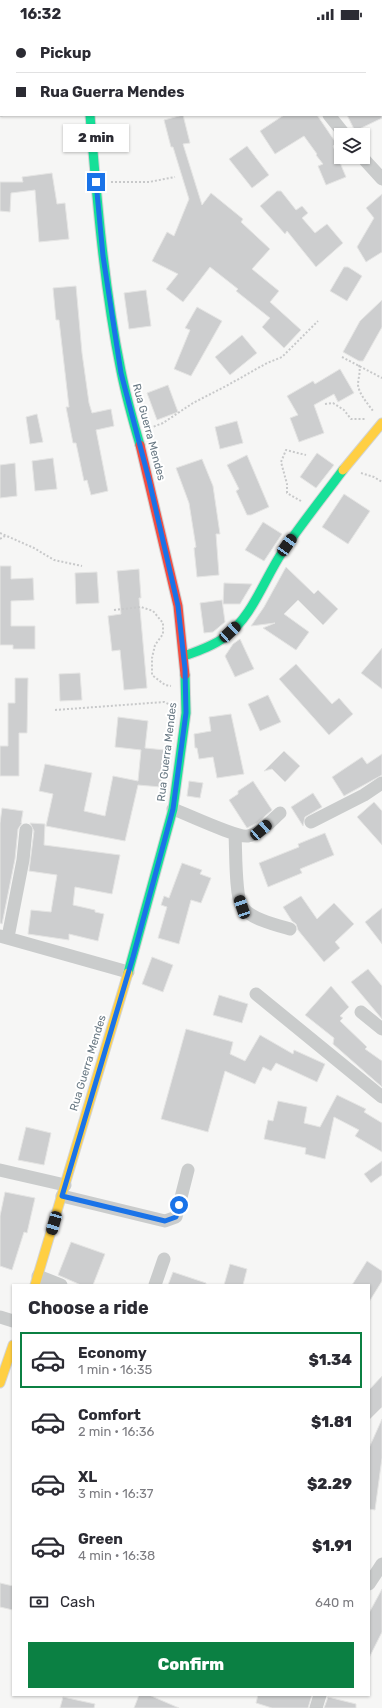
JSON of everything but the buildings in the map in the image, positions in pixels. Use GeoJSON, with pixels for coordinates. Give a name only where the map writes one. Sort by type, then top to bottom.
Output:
{"type":"FeatureCollection","features":[{"type":"Feature","properties":{"kind":"street","name":"Rua Guerra Mendes"},"geometry":{"type":"LineString","coordinates":[[36,1281],[128,972],[173,809],[186,713],[184,656],[178,606],[166,548],[121,373],[111,315],[101,241],[90,116]]}},
{"type":"Feature","properties":{"kind":"street"},"geometry":{"type":"LineString","coordinates":[[330,116],[339,128]]}},
{"type":"Feature","properties":{"kind":"street"},"geometry":{"type":"LineString","coordinates":[[368,164],[382,179]]}},
{"type":"Feature","properties":{"kind":"street"},"geometry":{"type":"LineString","coordinates":[[184,656],[209,648],[224,638],[236,626],[249,610],[282,552],[379,423]]}},
{"type":"Feature","properties":{"kind":"street"},"geometry":{"type":"LineString","coordinates":[[311,822],[364,795],[382,782]]}},
{"type":"Feature","properties":{"kind":"street"},"geometry":{"type":"LineString","coordinates":[[173,809],[234,835],[247,836],[261,830],[280,813]]}},
{"type":"Feature","properties":{"kind":"street"},"geometry":{"type":"LineString","coordinates":[[26,830],[23,860],[4,937],[128,972]]}},
{"type":"Feature","properties":{"kind":"street"},"geometry":{"type":"LineString","coordinates":[[234,835],[238,894],[242,907],[256,918],[290,929]]}},
{"type":"Feature","properties":{"kind":"street"},"geometry":{"type":"LineString","coordinates":[[256,994],[382,1097]]}},
{"type":"Feature","properties":{"kind":"street"},"geometry":{"type":"LineString","coordinates":[[361,1012],[382,1029]]}},
{"type":"Feature","properties":{"kind":"street"},"geometry":{"type":"LineString","coordinates":[[0,1170],[165,1221],[176,1217],[188,1170]]}},
{"type":"Feature","properties":{"kind":"street"},"geometry":{"type":"LineString","coordinates":[[154,1284],[164,1259]]}},
{"type":"Feature","properties":{"kind":"street"},"geometry":{"type":"LineString","coordinates":[[36,1281],[56,1284]]}},
{"type":"Feature","properties":{"kind":"street"},"geometry":{"type":"LineString","coordinates":[[0,1317],[12,1321]]}},
{"type":"Feature","properties":{"kind":"street"},"geometry":{"type":"LineString","coordinates":[[0,1383],[12,1348]]}},
{"type":"Feature","properties":{"kind":"street"},"geometry":{"type":"LineString","coordinates":[[370,1582],[382,1564]]}},
{"type":"Feature","properties":{"kind":"street"},"geometry":{"type":"LineString","coordinates":[[316,1708],[320,1696]]}},
{"type":"Feature","properties":{"kind":"path"},"geometry":{"type":"LineString","coordinates":[[96,182],[149,182],[175,177]]}},
{"type":"Feature","properties":{"kind":"path"},"geometry":{"type":"LineString","coordinates":[[136,433],[163,423],[193,403],[228,385],[266,362],[282,357],[318,321]]}},
{"type":"Feature","properties":{"kind":"path"},"geometry":{"type":"LineString","coordinates":[[342,357],[382,378]]}},
{"type":"Feature","properties":{"kind":"path"},"geometry":{"type":"LineString","coordinates":[[359,365],[360,371],[358,386],[379,423]]}},
{"type":"Feature","properties":{"kind":"path"},"geometry":{"type":"LineString","coordinates":[[325,404],[333,403],[344,410],[351,419],[379,423]]}},
{"type":"Feature","properties":{"kind":"path"},"geometry":{"type":"LineString","coordinates":[[306,456],[286,450],[281,462],[287,484],[287,493],[316,507]]}},
{"type":"Feature","properties":{"kind":"path"},"geometry":{"type":"LineString","coordinates":[[0,533],[34,548],[54,560],[82,566]]}},
{"type":"Feature","properties":{"kind":"path"},"geometry":{"type":"LineString","coordinates":[[0,539],[5,536]]}},
{"type":"Feature","properties":{"kind":"path"},"geometry":{"type":"LineString","coordinates":[[114,610],[141,607],[153,611],[163,623],[163,634],[155,645],[152,658],[152,675],[165,685],[186,688]]}},
{"type":"Feature","properties":{"kind":"path"},"geometry":{"type":"LineString","coordinates":[[55,710],[164,702],[186,713]]}},
{"type":"Feature","properties":{"kind":"traffic: fast"},"geometry":{"type":"LineString","coordinates":[[90,116],[98,212],[110,308],[123,380],[140,445]]}},
{"type":"Feature","properties":{"kind":"traffic: fast"},"geometry":{"type":"LineString","coordinates":[[184,656],[216,643],[225,637],[243,619],[251,608],[283,551],[343,470]]}},
{"type":"Feature","properties":{"kind":"traffic: fast"},"geometry":{"type":"LineString","coordinates":[[128,973],[173,809],[186,713],[185,675]]}},
{"type":"Feature","properties":{"kind":"traffic: slow"},"geometry":{"type":"LineString","coordinates":[[343,470],[382,423]]}},
{"type":"Feature","properties":{"kind":"traffic: slow"},"geometry":{"type":"LineString","coordinates":[[35,1284],[128,973]]}},
{"type":"Feature","properties":{"kind":"traffic: slow"},"geometry":{"type":"LineString","coordinates":[[0,1383],[12,1348]]}},
{"type":"Feature","properties":{"kind":"traffic: jam"},"geometry":{"type":"LineString","coordinates":[[140,445],[178,606],[185,675]]}},
{"type":"Feature","properties":{"kind":"route"},"geometry":{"type":"LineString","coordinates":[[96,182],[101,241],[121,373],[166,548],[178,606],[185,669],[186,713],[173,809],[133,957],[82,1123],[62,1196],[165,1221],[176,1217],[179,1205]]}}]}
